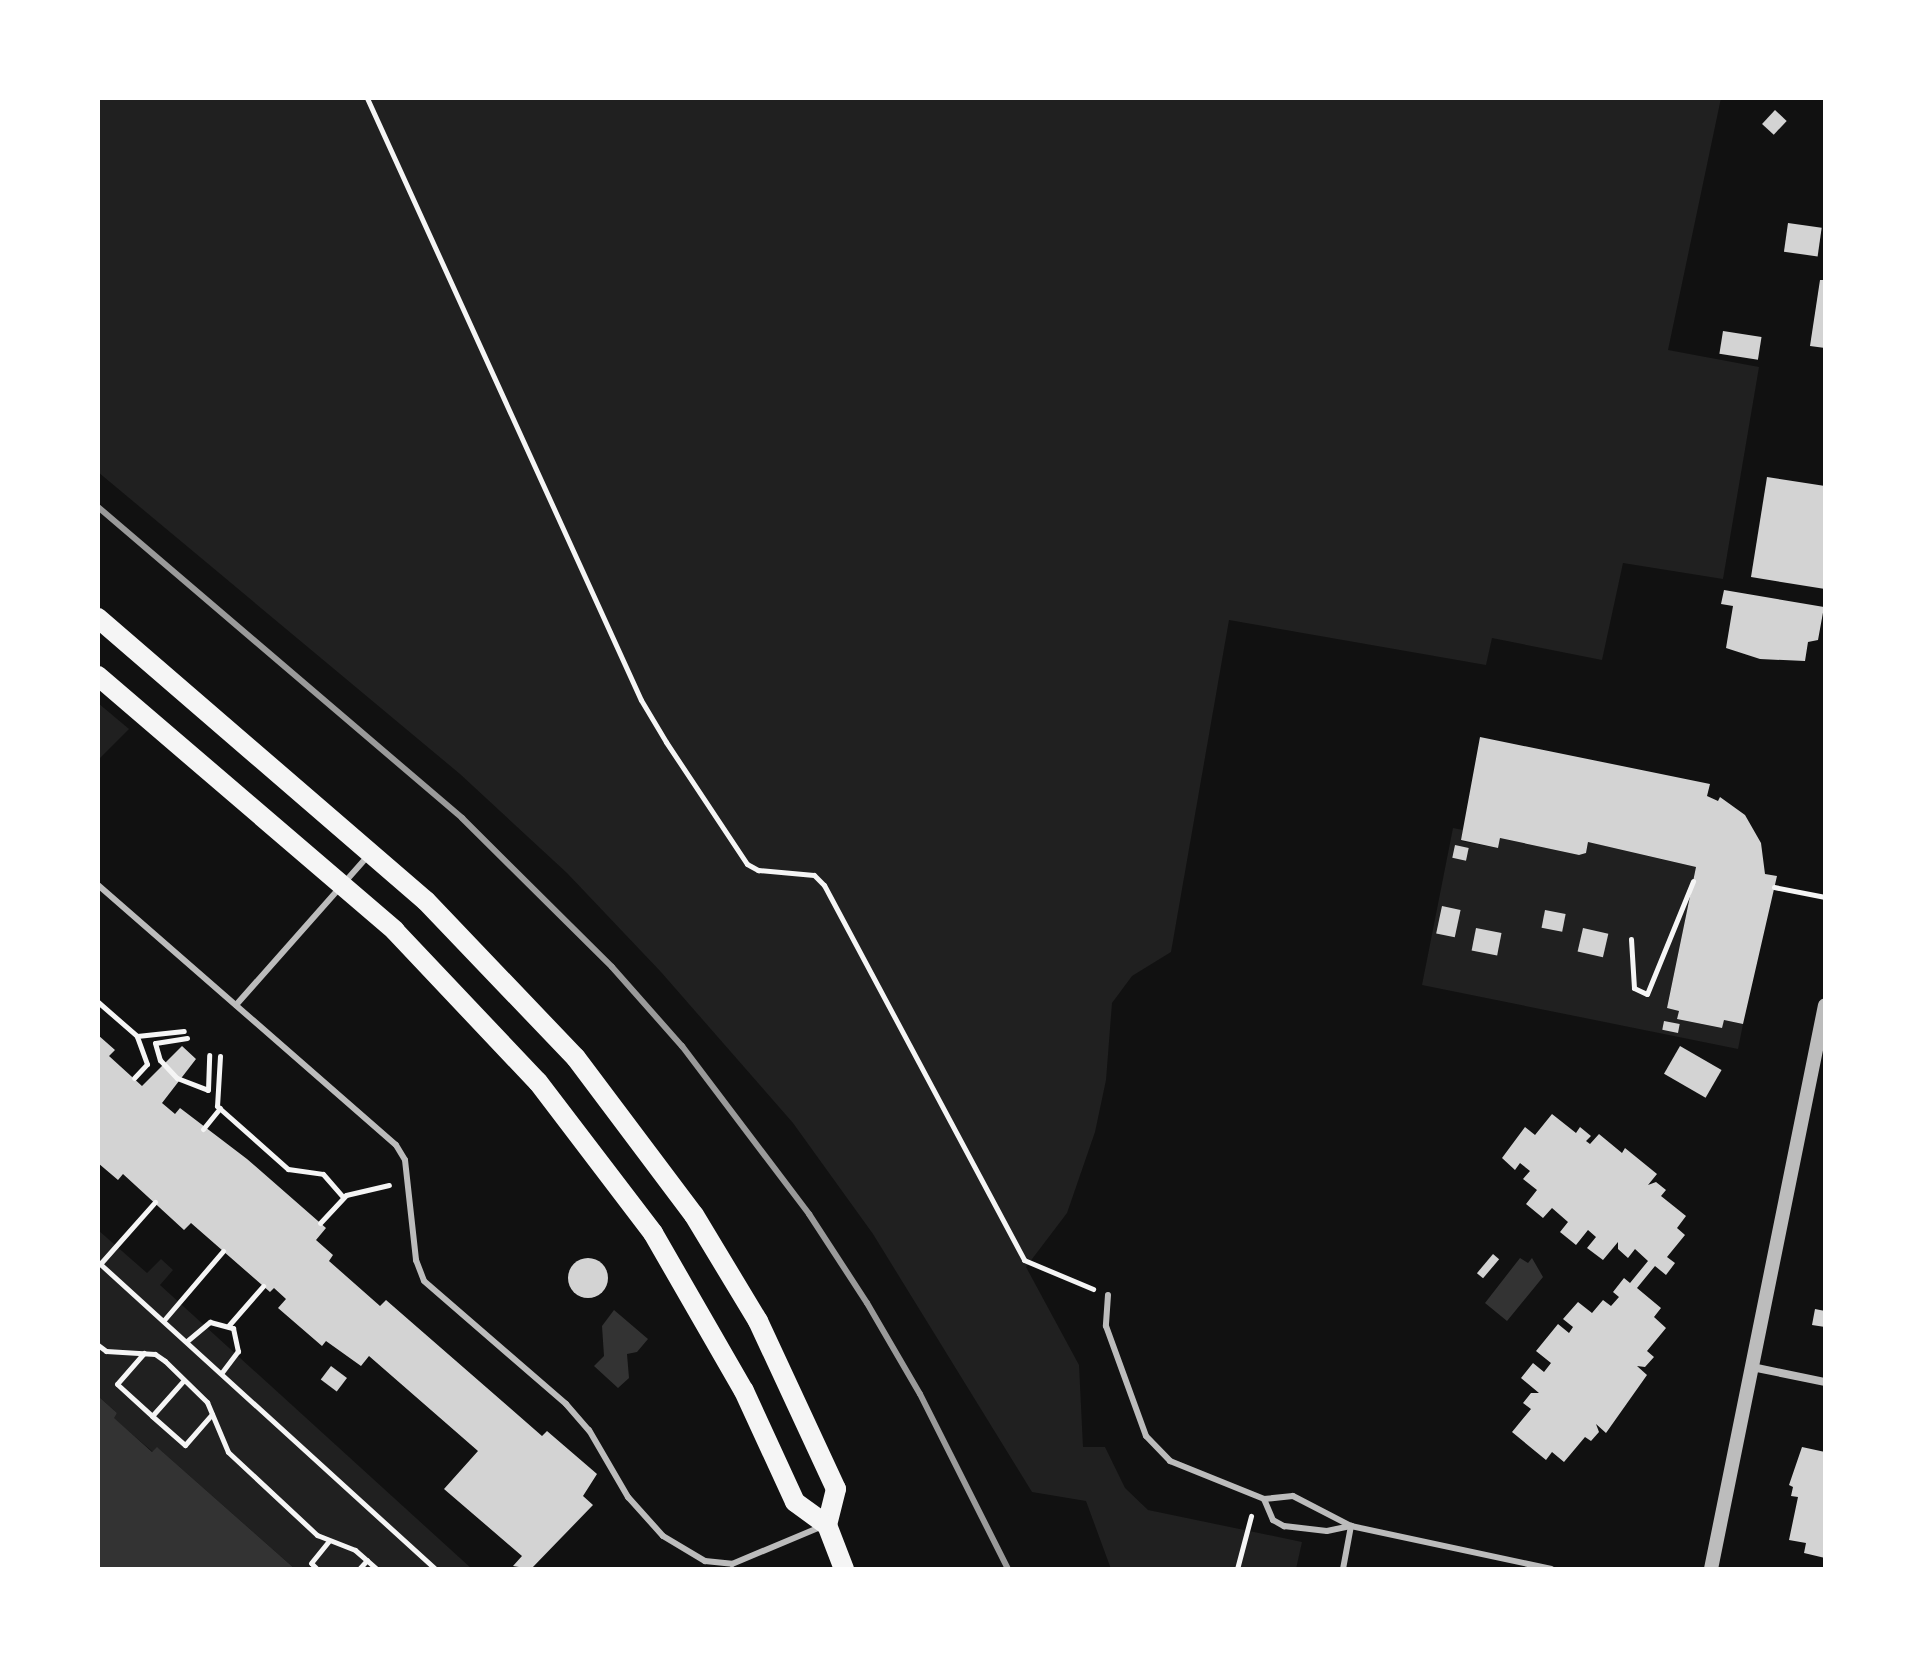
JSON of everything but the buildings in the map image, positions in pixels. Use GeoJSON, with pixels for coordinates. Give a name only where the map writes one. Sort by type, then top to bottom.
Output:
{"type":"FeatureCollection","features":[{"type":"Feature","properties":{"kind":"main road"},"geometry":{"type":"LineString","coordinates":[[98,618],[372,851],[478,951],[576,1058],[694,1215],[758,1321],[813,1432],[836,1489],[827,1525]]}},
{"type":"Feature","properties":{"kind":"main road"},"geometry":{"type":"LineString","coordinates":[[98,676],[343,885],[483,1019],[591,1147],[653,1233],[716,1337],[795,1502],[827,1525],[844,1569]]}},
{"type":"Feature","properties":{"kind":"street"},"geometry":{"type":"LineString","coordinates":[[1711,1569],[1825,1005]]}},
{"type":"Feature","properties":{"kind":"street"},"geometry":{"type":"LineString","coordinates":[[1752,1367],[1825,1382]]}},
{"type":"Feature","properties":{"kind":"lane"},"geometry":{"type":"LineString","coordinates":[[236,1005],[372,851]]}},
{"type":"Feature","properties":{"kind":"lane"},"geometry":{"type":"LineString","coordinates":[[98,885],[396,1145],[405,1160],[416,1260],[424,1281],[576,1414],[628,1497],[663,1536],[705,1561],[732,1564],[827,1525]]}},
{"type":"Feature","properties":{"kind":"lane"},"geometry":{"type":"LineString","coordinates":[[1108,1295],[1106,1326],[1150,1444],[1177,1464],[1264,1499],[1293,1496],[1351,1526],[1551,1569]]}},
{"type":"Feature","properties":{"kind":"lane"},"geometry":{"type":"LineString","coordinates":[[1264,1499],[1273,1520],[1284,1526],[1327,1531],[1351,1526]]}},
{"type":"Feature","properties":{"kind":"lane"},"geometry":{"type":"LineString","coordinates":[[1343,1569],[1351,1526]]}},
{"type":"Feature","properties":{"kind":"path"},"geometry":{"type":"LineString","coordinates":[[367,98],[641,700],[666,742],[747,864],[758,870],[814,875],[824,885],[1024,1260],[1108,1295]]}},
{"type":"Feature","properties":{"kind":"path"},"geometry":{"type":"LineString","coordinates":[[1631,939],[1634,988],[1647,994],[1693,881]]}},
{"type":"Feature","properties":{"kind":"path"},"geometry":{"type":"LineString","coordinates":[[1774,887],[1825,897]]}},
{"type":"Feature","properties":{"kind":"path"},"geometry":{"type":"LineString","coordinates":[[98,1002],[137,1036],[147,1064],[134,1078]]}},
{"type":"Feature","properties":{"kind":"path"},"geometry":{"type":"LineString","coordinates":[[137,1036],[184,1031]]}},
{"type":"Feature","properties":{"kind":"path"},"geometry":{"type":"LineString","coordinates":[[187,1038],[155,1043],[177,1078],[208,1090],[209,1055]]}},
{"type":"Feature","properties":{"kind":"path"},"geometry":{"type":"LineString","coordinates":[[203,1129],[220,1108],[220,1056]]}},
{"type":"Feature","properties":{"kind":"path"},"geometry":{"type":"LineString","coordinates":[[220,1108],[288,1169],[323,1174],[343,1197]]}},
{"type":"Feature","properties":{"kind":"path"},"geometry":{"type":"LineString","coordinates":[[320,1223],[343,1197],[408,1182]]}},
{"type":"Feature","properties":{"kind":"path"},"geometry":{"type":"LineString","coordinates":[[155,1202],[99,1263],[435,1569]]}},
{"type":"Feature","properties":{"kind":"path"},"geometry":{"type":"LineString","coordinates":[[164,1320],[223,1251]]}},
{"type":"Feature","properties":{"kind":"path"},"geometry":{"type":"LineString","coordinates":[[229,1325],[263,1286]]}},
{"type":"Feature","properties":{"kind":"path"},"geometry":{"type":"LineString","coordinates":[[187,1341],[210,1322],[229,1325]]}},
{"type":"Feature","properties":{"kind":"path"},"geometry":{"type":"LineString","coordinates":[[222,1372],[239,1346],[229,1325]]}},
{"type":"Feature","properties":{"kind":"path"},"geometry":{"type":"LineString","coordinates":[[98,1345],[106,1351],[145,1352],[165,1361],[213,1413],[228,1452],[329,1541],[367,1560],[377,1569]]}},
{"type":"Feature","properties":{"kind":"path"},"geometry":{"type":"LineString","coordinates":[[145,1352],[117,1384],[152,1416],[185,1445],[213,1413]]}},
{"type":"Feature","properties":{"kind":"path"},"geometry":{"type":"LineString","coordinates":[[152,1416],[184,1380]]}},
{"type":"Feature","properties":{"kind":"path"},"geometry":{"type":"LineString","coordinates":[[1237,1569],[1247,1524],[1264,1499]]}},
{"type":"Feature","properties":{"kind":"path"},"geometry":{"type":"LineString","coordinates":[[317,1569],[311,1563],[329,1541]]}},
{"type":"Feature","properties":{"kind":"path"},"geometry":{"type":"LineString","coordinates":[[359,1569],[367,1560]]}},
{"type":"Feature","properties":{"kind":"shaded area"},"geometry":{"type":"Polygon","coordinates":[[[98,98],[1721,98],[1668,350],[1759,367],[1723,579],[1623,563],[1602,660],[1492,638],[1486,665],[1229,620],[1171,952],[1132,976],[1112,1003],[1106,1080],[1095,1132],[1067,1213],[1026,1267],[1079,1365],[1083,1447],[1105,1447],[1125,1488],[1148,1510],[1302,1542],[1296,1569],[1111,1569],[1086,1501],[1032,1492],[873,1234],[793,1123],[661,972],[567,873],[460,774],[98,472],[98,98]]]}},
{"type":"Feature","properties":{"kind":"shaded area"},"geometry":{"type":"Polygon","coordinates":[[[98,703],[129,729],[98,760],[98,703]]]}},
{"type":"Feature","properties":{"kind":"shaded area"},"geometry":{"type":"Polygon","coordinates":[[[1453,828],[1463,830],[1461,841],[1498,848],[1500,838],[1579,855],[1586,853],[1588,842],[1696,867],[1667,1008],[1679,1011],[1677,1019],[1721,1028],[1724,1020],[1743,1024],[1738,1049],[1422,985],[1453,828]]]}},
{"type":"Feature","properties":{"kind":"shaded area"},"geometry":{"type":"Polygon","coordinates":[[[98,1230],[147,1273],[161,1259],[173,1270],[160,1285],[472,1569],[295,1569],[158,1448],[153,1452],[113,1418],[117,1413],[98,1396],[98,1230]]]}},
{"type":"Feature","properties":{"kind":"shaded area"},"geometry":{"type":"Polygon","coordinates":[[[1520,1258],[1528,1263],[1532,1258],[1543,1277],[1507,1321],[1485,1303],[1520,1258]]]}},
{"type":"Feature","properties":{"kind":"shaded area"},"geometry":{"type":"Polygon","coordinates":[[[614,1310],[648,1339],[637,1352],[627,1354],[629,1378],[618,1388],[594,1366],[604,1356],[602,1326],[614,1310]]]}},
{"type":"Feature","properties":{"kind":"shaded area"},"geometry":{"type":"Polygon","coordinates":[[[98,1396],[117,1413],[114,1418],[152,1452],[157,1447],[295,1569],[98,1569],[98,1396]]]}},
{"type":"Feature","properties":{"kind":"railway"},"geometry":{"type":"LineString","coordinates":[[98,507],[462,818],[612,967],[682,1046],[809,1214],[867,1303],[920,1394],[1008,1569]]}}]}
